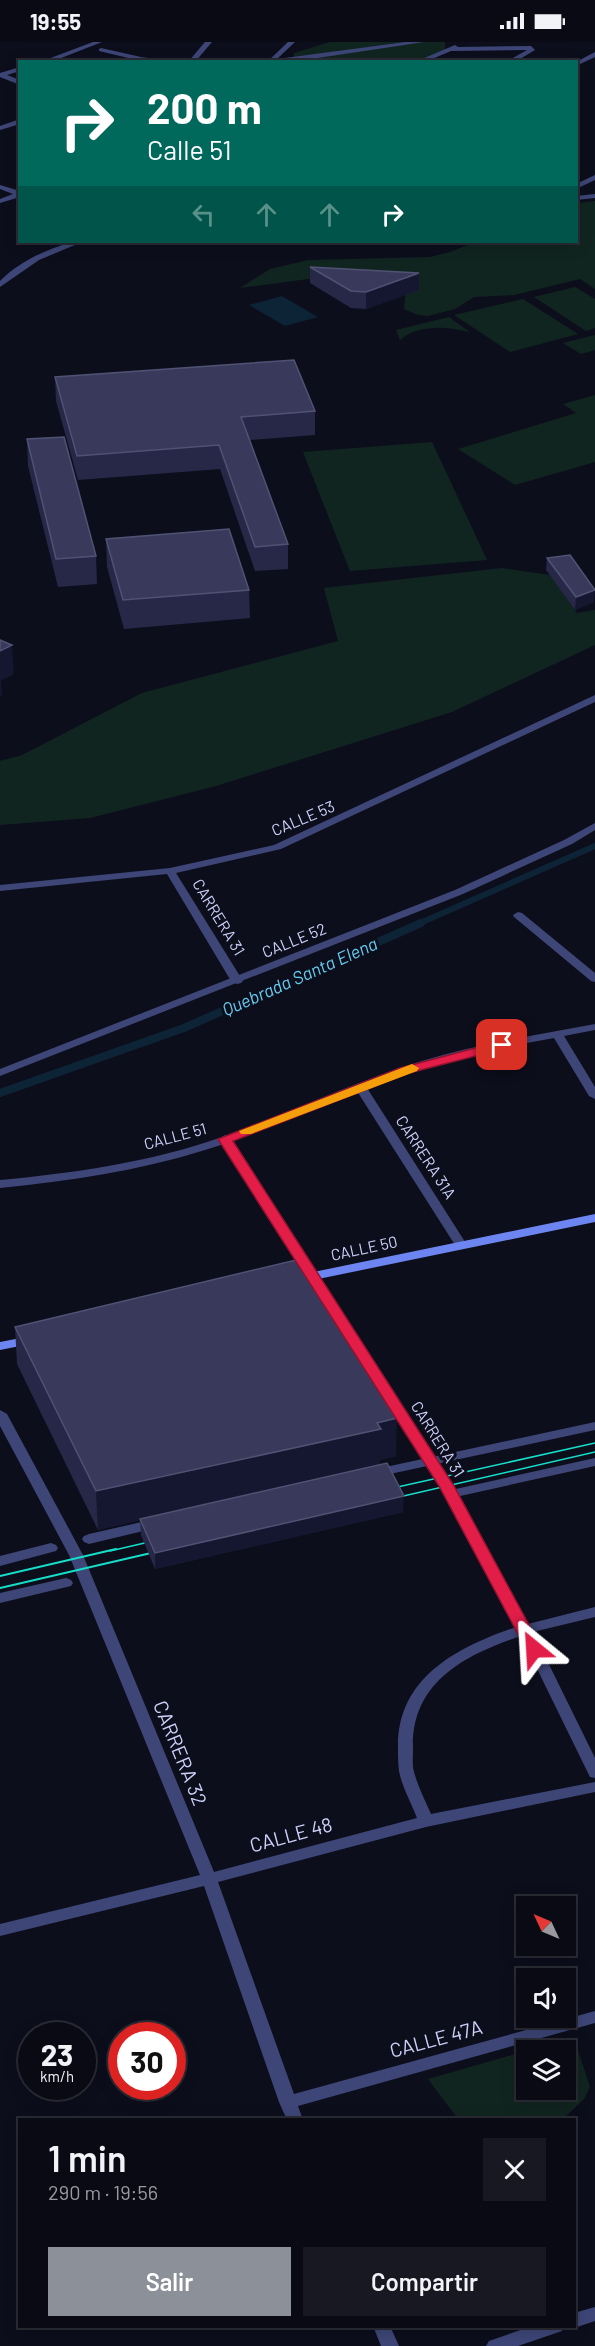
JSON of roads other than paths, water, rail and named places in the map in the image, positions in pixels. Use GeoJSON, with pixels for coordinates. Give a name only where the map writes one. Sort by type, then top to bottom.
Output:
{"type":"FeatureCollection","features":[{"type":"Feature","properties":{"kind":"main road","name":"CALLE 50"},"geometry":{"type":"LineString","coordinates":[[277,1283],[595,1218]]}},
{"type":"Feature","properties":{"kind":"main road"},"geometry":{"type":"LineString","coordinates":[[0,1346],[45,1337]]}},
{"type":"Feature","properties":{"kind":"street"},"geometry":{"type":"LineString","coordinates":[[77,42],[101,50],[152,60]]}},
{"type":"Feature","properties":{"kind":"street"},"geometry":{"type":"LineString","coordinates":[[49,60],[99,42]]}},
{"type":"Feature","properties":{"kind":"street"},"geometry":{"type":"LineString","coordinates":[[193,60],[209,42]]}},
{"type":"Feature","properties":{"kind":"street"},"geometry":{"type":"LineString","coordinates":[[273,60],[292,42]]}},
{"type":"Feature","properties":{"kind":"street"},"geometry":{"type":"LineString","coordinates":[[286,60],[421,42]]}},
{"type":"Feature","properties":{"kind":"street"},"geometry":{"type":"LineString","coordinates":[[423,60],[464,42]]}},
{"type":"Feature","properties":{"kind":"street"},"geometry":{"type":"LineString","coordinates":[[450,49],[531,48],[532,50],[513,60]]}},
{"type":"Feature","properties":{"kind":"street"},"geometry":{"type":"LineString","coordinates":[[101,50],[125,60]]}},
{"type":"Feature","properties":{"kind":"street"},"geometry":{"type":"LineString","coordinates":[[578,63],[595,54]]}},
{"type":"Feature","properties":{"kind":"street"},"geometry":{"type":"LineString","coordinates":[[0,75],[18,70]]}},
{"type":"Feature","properties":{"kind":"street"},"geometry":{"type":"LineString","coordinates":[[0,75],[18,81]]}},
{"type":"Feature","properties":{"kind":"street"},"geometry":{"type":"LineString","coordinates":[[0,128],[18,122]]}},
{"type":"Feature","properties":{"kind":"street"},"geometry":{"type":"LineString","coordinates":[[578,186],[595,177]]}},
{"type":"Feature","properties":{"kind":"street"},"geometry":{"type":"LineString","coordinates":[[0,186],[18,193]]}},
{"type":"Feature","properties":{"kind":"street"},"geometry":{"type":"LineString","coordinates":[[0,201],[18,195]]}},
{"type":"Feature","properties":{"kind":"street"},"geometry":{"type":"LineString","coordinates":[[578,198],[595,196]]}},
{"type":"Feature","properties":{"kind":"street"},"geometry":{"type":"LineString","coordinates":[[0,285],[12,273],[45,252],[75,243]]}},
{"type":"Feature","properties":{"kind":"street","name":"CALLE 53"},"geometry":{"type":"LineString","coordinates":[[0,888],[170,871],[278,847],[595,698]]}},
{"type":"Feature","properties":{"kind":"street","name":"CALLE 52"},"geometry":{"type":"LineString","coordinates":[[0,1073],[459,892],[568,842],[595,826]]}},
{"type":"Feature","properties":{"kind":"street","name":"CARRERA 31"},"geometry":{"type":"LineString","coordinates":[[170,871],[237,981]]}},
{"type":"Feature","properties":{"kind":"street"},"geometry":{"type":"LineString","coordinates":[[518,915],[595,979]]}},
{"type":"Feature","properties":{"kind":"street","name":"CALLE 51"},"geometry":{"type":"LineString","coordinates":[[0,1184],[52,1180],[102,1171],[225,1139],[445,1058],[595,1027]]}},
{"type":"Feature","properties":{"kind":"street"},"geometry":{"type":"LineString","coordinates":[[558,1035],[595,1096]]}},
{"type":"Feature","properties":{"kind":"street","name":"CARRERA 31A"},"geometry":{"type":"LineString","coordinates":[[361,1088],[461,1245]]}},
{"type":"Feature","properties":{"kind":"street","name":"CARRERA 31"},"geometry":{"type":"LineString","coordinates":[[225,1139],[451,1494],[524,1629],[595,1773]]}},
{"type":"Feature","properties":{"kind":"street","name":"CARRERA 32"},"geometry":{"type":"LineString","coordinates":[[0,1414],[76,1555],[209,1879],[294,2118]]}},
{"type":"Feature","properties":{"kind":"street"},"geometry":{"type":"LineString","coordinates":[[362,1477],[595,1426]]}},
{"type":"Feature","properties":{"kind":"street"},"geometry":{"type":"LineString","coordinates":[[451,1494],[595,1462]]}},
{"type":"Feature","properties":{"kind":"street"},"geometry":{"type":"LineString","coordinates":[[89,1539],[168,1521]]}},
{"type":"Feature","properties":{"kind":"street"},"geometry":{"type":"LineString","coordinates":[[0,1561],[51,1548]]}},
{"type":"Feature","properties":{"kind":"street"},"geometry":{"type":"LineString","coordinates":[[0,1598],[66,1583]]}},
{"type":"Feature","properties":{"kind":"street"},"geometry":{"type":"LineString","coordinates":[[426,1821],[406,1769],[406,1735],[411,1705],[433,1674],[465,1652],[524,1629],[595,1612]]}},
{"type":"Feature","properties":{"kind":"street","name":"CALLE 48"},"geometry":{"type":"LineString","coordinates":[[0,1930],[209,1879],[426,1821],[595,1787]]}},
{"type":"Feature","properties":{"kind":"street","name":"CALLE 47A"},"geometry":{"type":"LineString","coordinates":[[287,2102],[595,2017]]}},
{"type":"Feature","properties":{"kind":"street"},"geometry":{"type":"LineString","coordinates":[[576,2320],[595,2314]]}},
{"type":"Feature","properties":{"kind":"street"},"geometry":{"type":"LineString","coordinates":[[382,2328],[390,2346]]}},
{"type":"Feature","properties":{"kind":"street"},"geometry":{"type":"LineString","coordinates":[[495,2346],[550,2328]]}},
{"type":"Feature","properties":{"kind":"water"},"geometry":{"type":"Polygon","coordinates":[[[282,296],[318,317],[285,326],[249,305],[282,296]]]}},
{"type":"Feature","properties":{"kind":"waterway","name":"Quebrada Santa Elena"},"geometry":{"type":"LineString","coordinates":[[418,924],[595,846]]}},
{"type":"Feature","properties":{"kind":"waterway","name":"Quebrada Santa Elena"},"geometry":{"type":"LineString","coordinates":[[0,1093],[184,1028],[421,923]]}},
{"type":"Feature","properties":{"kind":"tram line"},"geometry":{"type":"LineString","coordinates":[[384,1490],[595,1443]]}},
{"type":"Feature","properties":{"kind":"tram line"},"geometry":{"type":"LineString","coordinates":[[386,1500],[595,1452]]}},
{"type":"Feature","properties":{"kind":"tram line"},"geometry":{"type":"LineString","coordinates":[[110,1551],[162,1539]]}},
{"type":"Feature","properties":{"kind":"tram line"},"geometry":{"type":"LineString","coordinates":[[0,1576],[116,1549]]}},
{"type":"Feature","properties":{"kind":"tram line"},"geometry":{"type":"LineString","coordinates":[[0,1588],[164,1550],[160,1551]]}}]}
